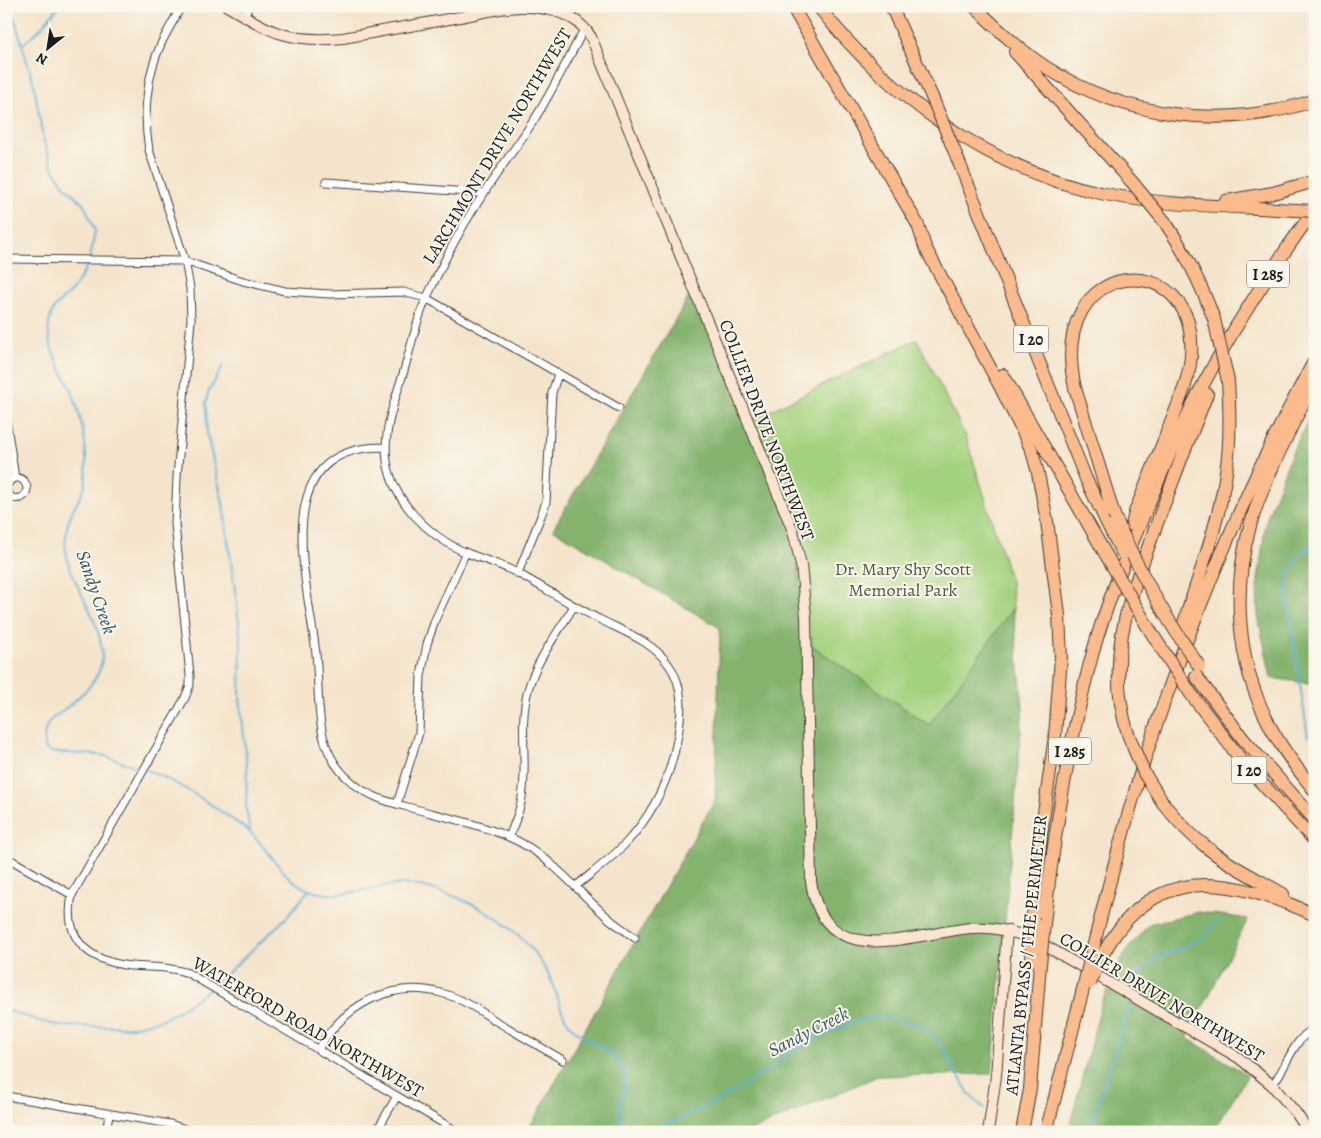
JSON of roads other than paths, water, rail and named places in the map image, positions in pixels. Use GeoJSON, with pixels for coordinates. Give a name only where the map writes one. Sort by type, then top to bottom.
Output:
{"type":"FeatureCollection","features":[{"type":"Feature","properties":{"kind":"highway","name":"I 20"},"geometry":{"type":"LineString","coordinates":[[792,6],[1149,629],[1191,694],[1253,775],[1315,841]]}},
{"type":"Feature","properties":{"kind":"highway"},"geometry":{"type":"LineString","coordinates":[[818,6],[852,46],[892,85],[944,125],[990,152],[1037,173],[1087,190],[1133,199],[1183,204],[1315,210]]}},
{"type":"Feature","properties":{"kind":"highway","name":"I 20"},"geometry":{"type":"LineString","coordinates":[[891,6],[932,96],[1086,479],[1111,521],[1156,614],[1198,671],[1244,740],[1315,820]]}},
{"type":"Feature","properties":{"kind":"highway"},"geometry":{"type":"LineString","coordinates":[[974,6],[1012,42],[1044,66],[1087,89],[1137,107],[1169,113],[1224,117],[1271,111],[1315,100]]}},
{"type":"Feature","properties":{"kind":"highway"},"geometry":{"type":"LineString","coordinates":[[974,6],[1132,182],[1165,222],[1196,274],[1214,319],[1228,381],[1230,430],[1226,474],[1218,511],[1184,623],[1183,649]]}},
{"type":"Feature","properties":{"kind":"highway"},"geometry":{"type":"LineString","coordinates":[[1183,204],[1230,201],[1273,193],[1312,182]]}},
{"type":"Feature","properties":{"kind":"highway","name":"ATLANTA BYPASS / THE PERIMETER"},"geometry":{"type":"LineString","coordinates":[[1022,1132],[1030,1089],[1039,994],[1035,963],[1038,920],[1077,720],[1092,658],[1115,583],[1173,445],[1197,396],[1271,271],[1315,210]]}},
{"type":"Feature","properties":{"kind":"highway"},"geometry":{"type":"LineString","coordinates":[[918,225],[925,247],[1001,388],[1032,451],[1047,521],[1060,615],[1061,658],[1055,736],[1041,834],[1038,920]]}},
{"type":"Feature","properties":{"kind":"highway"},"geometry":{"type":"LineString","coordinates":[[1111,521],[1075,388],[1071,346],[1074,329],[1080,314],[1092,297],[1112,283],[1137,279],[1157,285],[1167,291],[1177,301],[1187,320],[1191,353],[1186,384],[1136,509],[1115,583]]}},
{"type":"Feature","properties":{"kind":"highway"},"geometry":{"type":"LineString","coordinates":[[1227,343],[1177,467],[1127,608],[1121,636],[1118,683],[1122,711],[1128,734],[1144,773],[1163,803],[1177,820],[1205,846],[1231,864],[1315,914]]}},
{"type":"Feature","properties":{"kind":"highway"},"geometry":{"type":"LineString","coordinates":[[1046,1132],[1082,995],[1094,976],[1096,955],[1133,800],[1183,649],[1240,510],[1315,360]]}},
{"type":"Feature","properties":{"kind":"highway"},"geometry":{"type":"LineString","coordinates":[[1315,380],[1267,482],[1250,524],[1242,562],[1239,598],[1245,654],[1259,702],[1275,736],[1315,791]]}},
{"type":"Feature","properties":{"kind":"highway"},"geometry":{"type":"LineString","coordinates":[[1198,671],[1246,730],[1315,809]]}},
{"type":"Feature","properties":{"kind":"highway"},"geometry":{"type":"LineString","coordinates":[[1096,955],[1137,910],[1162,894],[1188,886],[1222,885],[1253,891],[1315,914]]}},
{"type":"Feature","properties":{"kind":"main road"},"geometry":{"type":"LineString","coordinates":[[227,6],[246,11],[280,34],[303,39],[325,40],[523,7],[541,8],[565,15],[576,20],[585,28]]}},
{"type":"Feature","properties":{"kind":"main road","name":"COLLIER DRIVE NORTHWEST"},"geometry":{"type":"LineString","coordinates":[[585,28],[599,56],[792,531],[801,565],[806,617],[811,882],[817,908],[830,926],[840,934],[849,938],[866,941],[889,941],[972,928],[1007,930],[1024,935],[1239,1058],[1272,1085],[1296,1113],[1309,1132]]}},
{"type":"Feature","properties":{"kind":"main road"},"geometry":{"type":"LineString","coordinates":[[988,1132],[996,1076],[1007,930]]}},
{"type":"Feature","properties":{"kind":"street","name":"WATERFORD ROAD NORTHWEST"},"geometry":{"type":"LineString","coordinates":[[181,6],[156,59],[149,85],[146,136],[185,261],[190,288],[191,320],[177,478],[175,524],[190,685],[185,698],[72,895],[69,912],[71,928],[79,943],[93,955],[114,963],[132,966],[165,967],[188,973],[458,1132]]}},
{"type":"Feature","properties":{"kind":"street","name":"LARCHMONT DRIVE NORTHWEST"},"geometry":{"type":"LineString","coordinates":[[576,886],[625,844],[644,823],[666,784],[675,755],[681,716],[681,700],[677,678],[654,649],[642,641],[574,606],[518,573],[466,552],[436,536],[405,505],[391,477],[386,447],[389,420],[426,298],[456,237],[483,193],[536,117],[585,28]]}},
{"type":"Feature","properties":{"kind":"street"},"geometry":{"type":"LineString","coordinates":[[326,182],[483,193]]}},
{"type":"Feature","properties":{"kind":"street"},"geometry":{"type":"LineString","coordinates":[[6,259],[185,261],[242,281],[285,291],[329,294],[403,292],[426,298],[619,408]]}},
{"type":"Feature","properties":{"kind":"street"},"geometry":{"type":"LineString","coordinates":[[518,573],[546,502],[552,392],[558,374]]}},
{"type":"Feature","properties":{"kind":"street"},"geometry":{"type":"LineString","coordinates":[[6,419],[15,478]]}},
{"type":"Feature","properties":{"kind":"street"},"geometry":{"type":"LineString","coordinates":[[386,447],[368,446],[350,451],[333,460],[319,472],[309,487],[304,504],[302,549],[305,584],[316,654],[319,722],[324,744],[336,765],[352,783],[373,796],[480,826],[509,837],[545,858],[606,916],[635,938]]}},
{"type":"Feature","properties":{"kind":"street"},"geometry":{"type":"LineString","coordinates":[[6,486],[9,481],[19,478],[25,482],[28,488],[22,498],[15,499],[9,496],[6,491]]}},
{"type":"Feature","properties":{"kind":"street"},"geometry":{"type":"LineString","coordinates":[[397,804],[420,733],[421,676],[427,644],[435,620],[466,552]]}},
{"type":"Feature","properties":{"kind":"street"},"geometry":{"type":"LineString","coordinates":[[509,837],[518,812],[523,789],[523,728],[528,691],[541,660],[574,606]]}},
{"type":"Feature","properties":{"kind":"street"},"geometry":{"type":"LineString","coordinates":[[6,857],[72,895]]}},
{"type":"Feature","properties":{"kind":"street"},"geometry":{"type":"LineString","coordinates":[[318,1049],[335,1024],[360,1004],[388,993],[403,990],[420,990],[441,993],[462,1000],[562,1060]]}},
{"type":"Feature","properties":{"kind":"street"},"geometry":{"type":"LineString","coordinates":[[1272,1085],[1281,1075],[1296,1045],[1304,1035],[1315,1028]]}},
{"type":"Feature","properties":{"kind":"street"},"geometry":{"type":"LineString","coordinates":[[6,1096],[170,1124],[194,1132]]}},
{"type":"Feature","properties":{"kind":"street"},"geometry":{"type":"LineString","coordinates":[[376,1132],[397,1096]]}},
{"type":"Feature","properties":{"kind":"street"},"geometry":{"type":"LineString","coordinates":[[106,1132],[109,1114]]}},
{"type":"Feature","properties":{"kind":"waterway","name":"Sandy Creek"},"geometry":{"type":"LineString","coordinates":[[11,6],[34,85],[43,138],[52,166],[63,184],[85,206],[95,231],[90,259]]}},
{"type":"Feature","properties":{"kind":"waterway","name":"Sandy Creek"},"geometry":{"type":"LineString","coordinates":[[22,45],[41,28],[59,6]]}},
{"type":"Feature","properties":{"kind":"waterway","name":"Sandy Creek"},"geometry":{"type":"LineString","coordinates":[[88,263],[73,289],[52,312],[49,334],[52,350],[77,406],[86,455],[85,485],[72,512],[65,549],[75,579],[97,629],[101,642],[102,656],[101,665],[94,681],[48,723],[44,747],[50,752],[102,755],[143,769]]}},
{"type":"Feature","properties":{"kind":"waterway"},"geometry":{"type":"LineString","coordinates":[[223,366],[208,393],[206,403],[207,434],[223,504],[237,605],[241,645],[240,697],[247,768],[246,808],[250,832]]}},
{"type":"Feature","properties":{"kind":"waterway"},"geometry":{"type":"LineString","coordinates":[[1308,737],[1287,597],[1287,585],[1293,563],[1315,538]]}},
{"type":"Feature","properties":{"kind":"waterway","name":"Sandy Creek"},"geometry":{"type":"LineString","coordinates":[[147,770],[188,790],[250,832],[291,879],[309,890],[323,894],[337,894],[392,885],[420,886],[458,898],[495,917],[511,929],[539,959],[552,982],[562,1012],[569,1024],[582,1036],[613,1055],[619,1062],[625,1076],[625,1086],[619,1105],[624,1132]]}},
{"type":"Feature","properties":{"kind":"waterway"},"geometry":{"type":"LineString","coordinates":[[215,985],[287,917],[309,890]]}},
{"type":"Feature","properties":{"kind":"waterway"},"geometry":{"type":"LineString","coordinates":[[1134,990],[1141,971],[1156,958],[1202,939],[1216,921]]}},
{"type":"Feature","properties":{"kind":"waterway"},"geometry":{"type":"LineString","coordinates":[[6,1010],[60,1026],[132,1027],[161,1020],[180,1010],[211,988]]}},
{"type":"Feature","properties":{"kind":"waterway"},"geometry":{"type":"LineString","coordinates":[[1088,1132],[1131,1002]]}},
{"type":"Feature","properties":{"kind":"waterway","name":"Sandy Creek"},"geometry":{"type":"LineString","coordinates":[[647,1132],[654,1127],[674,1121],[720,1099],[746,1084],[797,1049],[833,1030],[843,1027],[851,1021],[871,1017],[891,1018],[911,1022],[926,1028],[939,1041],[969,1094],[984,1108]]}},
{"type":"Feature","properties":{"kind":"park label","name":"Dr. Mary Shy Scott Memorial Park"},"geometry":{"type":"Point","coordinates":[903,579]}}]}
